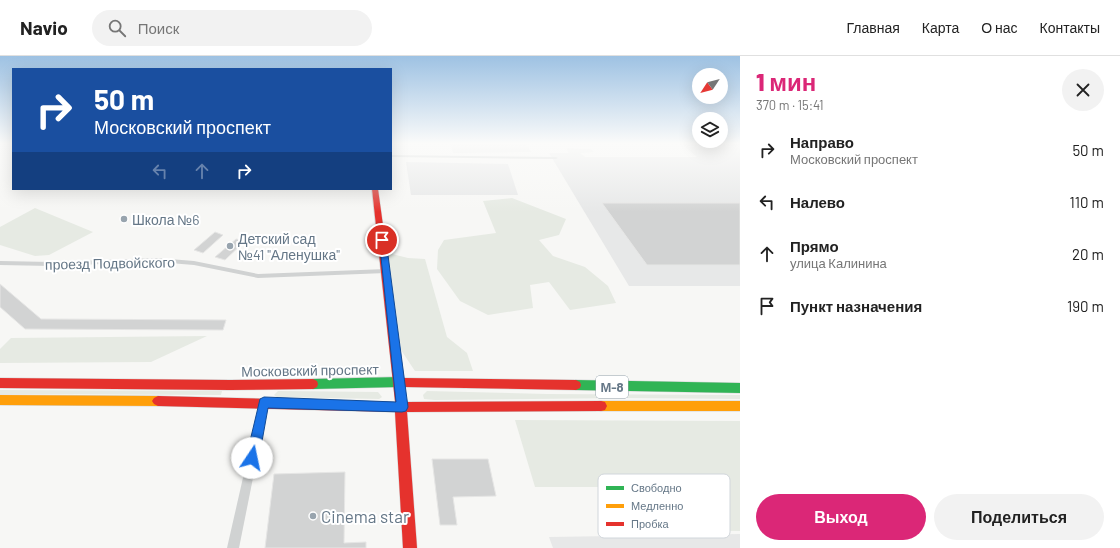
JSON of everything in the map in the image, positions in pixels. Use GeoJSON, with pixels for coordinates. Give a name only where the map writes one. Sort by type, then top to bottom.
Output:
{"type":"FeatureCollection","features":[{"type":"Feature","properties":{"kind":"main road"},"geometry":{"type":"LineString","coordinates":[[375,190],[402,407],[410,548]]}},
{"type":"Feature","properties":{"kind":"main road","name":"Московский проспект"},"geometry":{"type":"LineString","coordinates":[[0,383],[268,385],[399,382],[740,388]]}},
{"type":"Feature","properties":{"kind":"main road"},"geometry":{"type":"LineString","coordinates":[[226,402],[230,385]]}},
{"type":"Feature","properties":{"kind":"main road"},"geometry":{"type":"LineString","coordinates":[[264,402],[268,385]]}},
{"type":"Feature","properties":{"kind":"main road"},"geometry":{"type":"LineString","coordinates":[[0,400],[264,402],[402,407]]}},
{"type":"Feature","properties":{"kind":"main road","name":"М-8"},"geometry":{"type":"LineString","coordinates":[[402,407],[740,406]]}},
{"type":"Feature","properties":{"kind":"street","name":"проезд Подвойского"},"geometry":{"type":"LineString","coordinates":[[0,263],[51,264],[157,260],[194,263],[258,276],[386,271]]}},
{"type":"Feature","properties":{"kind":"street"},"geometry":{"type":"LineString","coordinates":[[233,548],[264,402]]}},
{"type":"Feature","properties":{"kind":"shaded area"},"geometry":{"type":"Polygon","coordinates":[[[407,166],[509,166],[518,195],[411,195],[407,166]]]}},
{"type":"Feature","properties":{"kind":"shaded area"},"geometry":{"type":"Polygon","coordinates":[[[557,166],[740,166],[740,286],[629,286],[557,166]]]}},
{"type":"Feature","properties":{"kind":"shaded area"},"geometry":{"type":"Polygon","coordinates":[[[512,198],[566,219],[559,235],[539,240],[553,256],[585,267],[608,286],[616,303],[570,310],[549,282],[530,285],[533,308],[488,315],[460,301],[437,269],[438,250],[444,240],[496,233],[483,201],[512,198]]]}},
{"type":"Feature","properties":{"kind":"shaded area"},"geometry":{"type":"Polygon","coordinates":[[[35,208],[93,232],[49,255],[35,256],[0,245],[0,227],[35,208]]]}},
{"type":"Feature","properties":{"kind":"shaded area"},"geometry":{"type":"Polygon","coordinates":[[[388,253],[408,258],[425,259],[447,337],[467,353],[473,371],[415,371],[401,350],[388,253]]]}},
{"type":"Feature","properties":{"kind":"shaded area"},"geometry":{"type":"Polygon","coordinates":[[[207,336],[151,362],[0,363],[0,349],[11,338],[207,336]]]}},
{"type":"Feature","properties":{"kind":"shaded area"},"geometry":{"type":"Polygon","coordinates":[[[0,390],[222,391],[221,395],[0,394],[0,390]]]}},
{"type":"Feature","properties":{"kind":"shaded area"},"geometry":{"type":"Polygon","coordinates":[[[278,391],[378,392],[382,397],[379,399],[277,397],[274,395],[278,391]]]}},
{"type":"Feature","properties":{"kind":"shaded area"},"geometry":{"type":"Polygon","coordinates":[[[427,391],[547,394],[740,395],[740,399],[627,398],[435,400],[424,399],[423,395],[427,391]]]}},
{"type":"Feature","properties":{"kind":"shaded area"},"geometry":{"type":"Polygon","coordinates":[[[515,420],[740,421],[740,531],[730,531],[730,474],[598,474],[598,487],[535,487],[515,420]]]}},
{"type":"Feature","properties":{"kind":"shaded area"},"geometry":{"type":"Polygon","coordinates":[[[730,534],[740,534],[740,548],[553,548],[549,537],[730,538],[730,534]]]}},
{"type":"Feature","properties":{"kind":"building"},"geometry":{"type":"Polygon","coordinates":[[[602,203],[740,203],[740,265],[647,265],[602,203]]]}},
{"type":"Feature","properties":{"kind":"building"},"geometry":{"type":"Polygon","coordinates":[[[215,232],[223,235],[203,253],[194,250],[215,232]]]}},
{"type":"Feature","properties":{"kind":"building"},"geometry":{"type":"Polygon","coordinates":[[[236,239],[245,241],[225,260],[215,257],[236,239]]]}},
{"type":"Feature","properties":{"kind":"building"},"geometry":{"type":"Polygon","coordinates":[[[0,284],[41,319],[226,320],[223,330],[25,329],[0,307],[0,284]]]}},
{"type":"Feature","properties":{"kind":"building"},"geometry":{"type":"Polygon","coordinates":[[[432,459],[488,459],[496,496],[453,497],[457,525],[440,525],[432,459]]]}},
{"type":"Feature","properties":{"kind":"building"},"geometry":{"type":"Polygon","coordinates":[[[345,472],[344,543],[366,542],[366,548],[265,548],[274,474],[345,472]]]}},
{"type":"Feature","properties":{"kind":"traffic: fast"},"geometry":{"type":"LineString","coordinates":[[313,384],[399,382]]}},
{"type":"Feature","properties":{"kind":"traffic: fast"},"geometry":{"type":"LineString","coordinates":[[576,385],[740,388]]}},
{"type":"Feature","properties":{"kind":"traffic: slow"},"geometry":{"type":"LineString","coordinates":[[0,400],[158,401]]}},
{"type":"Feature","properties":{"kind":"traffic: slow"},"geometry":{"type":"LineString","coordinates":[[601,406],[740,406]]}},
{"type":"Feature","properties":{"kind":"traffic: jam"},"geometry":{"type":"LineString","coordinates":[[375,190],[399,382]]}},
{"type":"Feature","properties":{"kind":"traffic: jam"},"geometry":{"type":"LineString","coordinates":[[410,548],[399,382],[576,385]]}},
{"type":"Feature","properties":{"kind":"traffic: jam"},"geometry":{"type":"LineString","coordinates":[[0,383],[230,385],[313,384]]}},
{"type":"Feature","properties":{"kind":"traffic: jam"},"geometry":{"type":"LineString","coordinates":[[158,401],[402,407]]}},
{"type":"Feature","properties":{"kind":"traffic: jam"},"geometry":{"type":"LineString","coordinates":[[402,407],[601,406]]}},
{"type":"Feature","properties":{"kind":"place","name":"Школа №6"},"geometry":{"type":"Point","coordinates":[124,219]}},
{"type":"Feature","properties":{"kind":"place","name":"Детский сад №41 \"Аленушка\""},"geometry":{"type":"Point","coordinates":[230,246]}},
{"type":"Feature","properties":{"kind":"place","name":"Cinema star"},"geometry":{"type":"Point","coordinates":[313,516]}},
{"type":"Feature","properties":{"kind":"route"},"geometry":{"type":"LineString","coordinates":[[252,458],[264,402],[402,407],[392,309],[382,240]]}}]}
